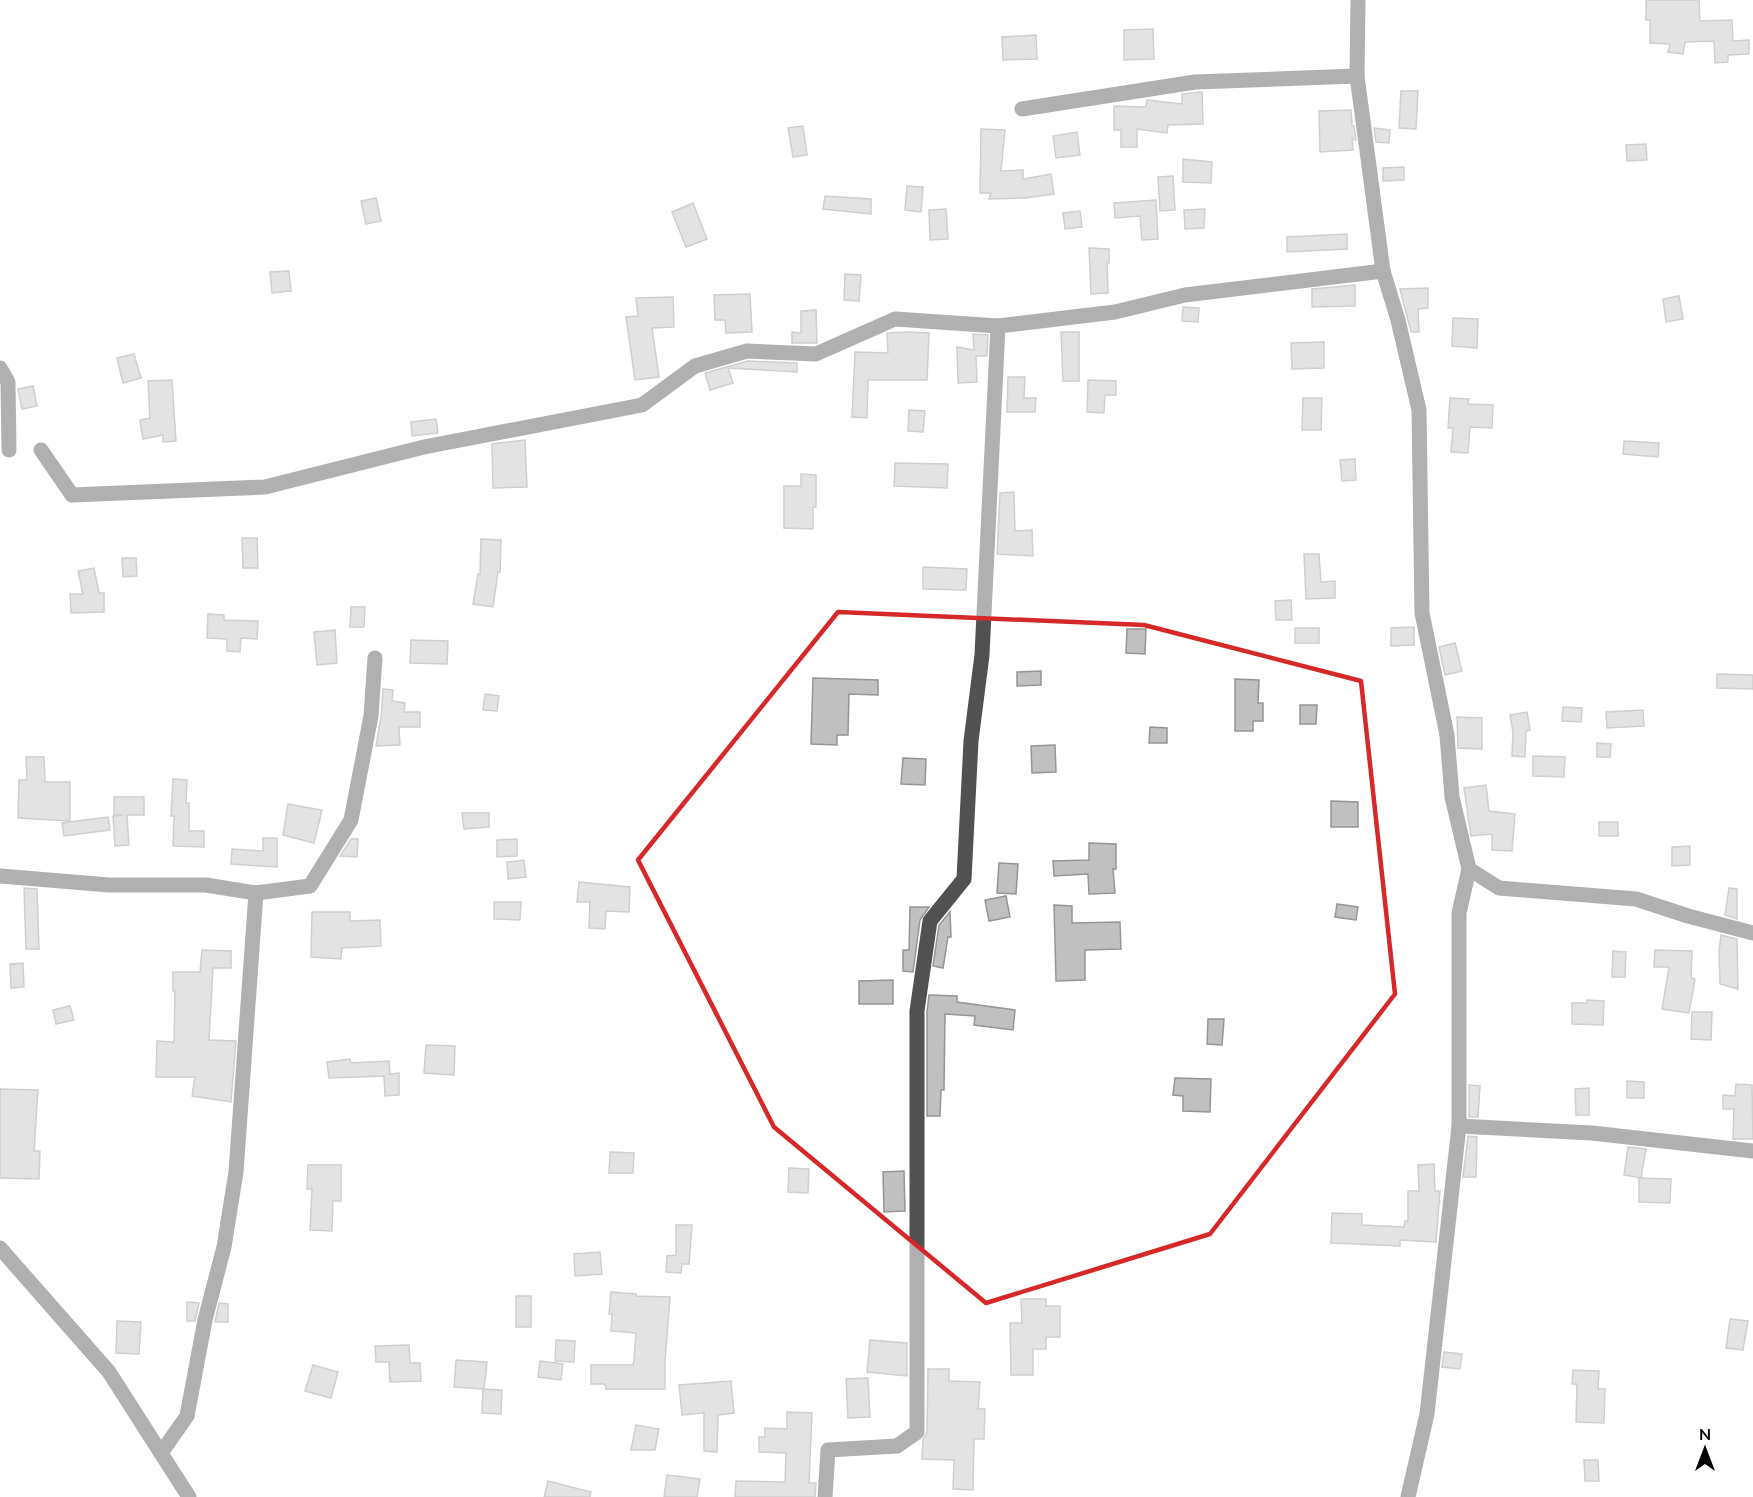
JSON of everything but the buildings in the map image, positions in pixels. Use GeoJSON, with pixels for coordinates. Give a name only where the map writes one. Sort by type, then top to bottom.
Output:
{"type":"FeatureCollection","features":[{"type":"Feature","properties":{"kind":"street"},"geometry":{"type":"LineString","coordinates":[[1358,0],[1357,76],[1383,271],[1398,320],[1419,410],[1422,613],[1447,735],[1452,796],[1469,869],[1458,913],[1458,1126],[1427,1413],[1408,1497]]}},
{"type":"Feature","properties":{"kind":"street"},"geometry":{"type":"LineString","coordinates":[[1022,109],[1196,82],[1357,76]]}},
{"type":"Feature","properties":{"kind":"street"},"geometry":{"type":"LineString","coordinates":[[41,450],[72,495],[265,487],[424,447],[642,405],[695,366],[747,351],[816,354],[896,319],[998,326],[1115,312],[1185,295],[1383,271]]}},
{"type":"Feature","properties":{"kind":"street"},"geometry":{"type":"LineString","coordinates":[[825,1497],[828,1450],[897,1446],[917,1432],[917,1011],[930,921],[964,879],[971,741],[982,655],[998,326]]}},
{"type":"Feature","properties":{"kind":"street"},"geometry":{"type":"LineString","coordinates":[[0,368],[8,382],[9,450]]}},
{"type":"Feature","properties":{"kind":"street"},"geometry":{"type":"LineString","coordinates":[[0,876],[109,885],[206,885],[256,893],[310,886],[351,820],[371,716],[375,658]]}},
{"type":"Feature","properties":{"kind":"street"},"geometry":{"type":"LineString","coordinates":[[1469,869],[1499,888],[1636,899],[1688,916],[1753,933]]}},
{"type":"Feature","properties":{"kind":"street"},"geometry":{"type":"LineString","coordinates":[[161,1453],[187,1416],[205,1320],[224,1247],[236,1172],[256,893]]}},
{"type":"Feature","properties":{"kind":"street"},"geometry":{"type":"LineString","coordinates":[[1458,1126],[1592,1133],[1753,1151]]}},
{"type":"Feature","properties":{"kind":"street"},"geometry":{"type":"LineString","coordinates":[[0,1248],[109,1372],[189,1497]]}},
{"type":"Feature","properties":{"kind":"highlighted area"},"geometry":{"type":"Polygon","coordinates":[[[838,612],[1144,625],[1361,681],[1395,994],[1210,1234],[986,1303],[774,1127],[638,860],[838,612]]]}}]}
